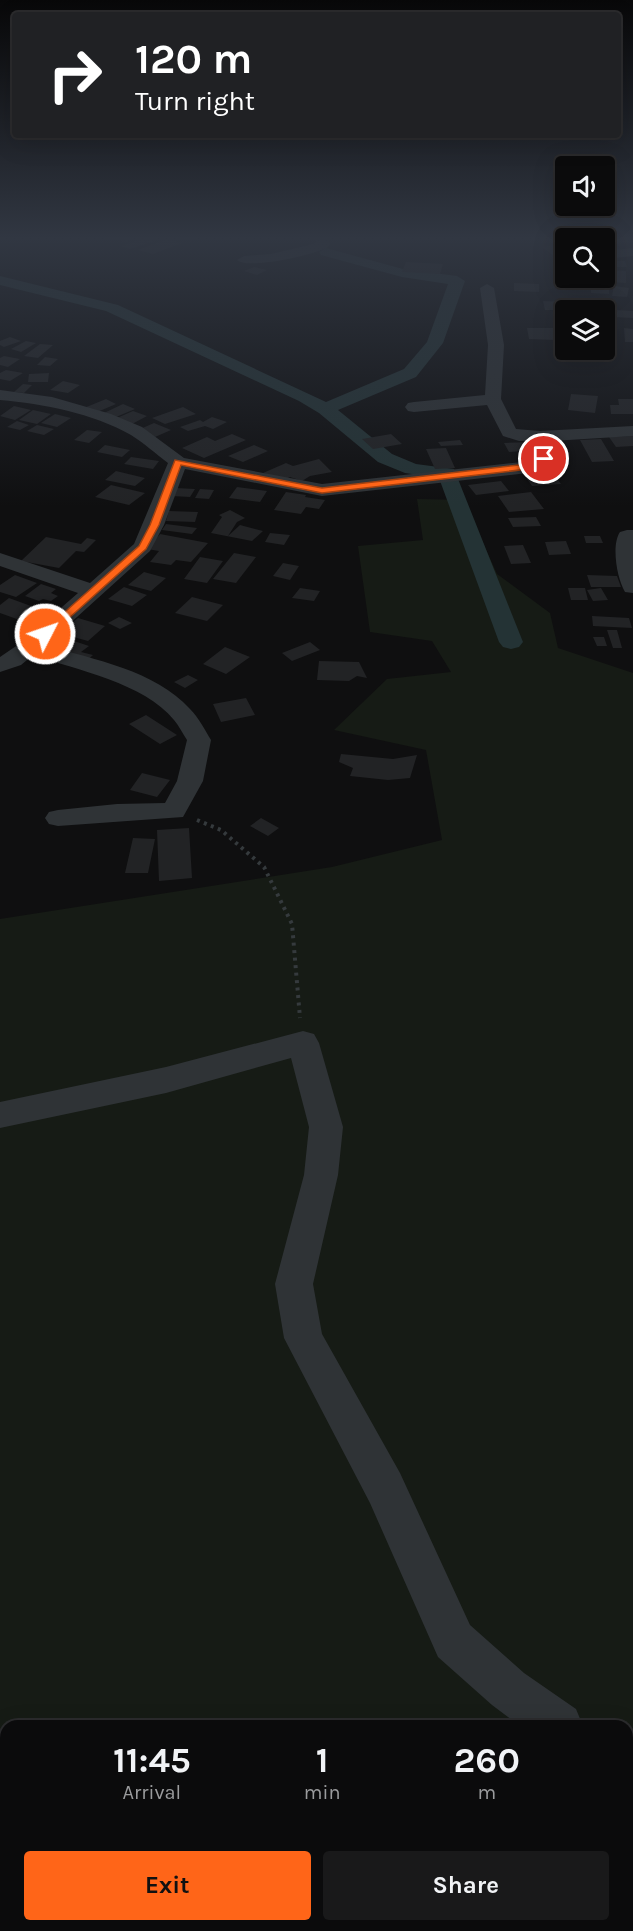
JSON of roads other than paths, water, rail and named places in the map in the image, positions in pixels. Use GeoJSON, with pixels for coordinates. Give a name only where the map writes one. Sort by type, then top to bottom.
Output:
{"type":"FeatureCollection","features":[{"type":"Feature","properties":{"kind":"street"},"geometry":{"type":"LineString","coordinates":[[493,326],[496,345],[493,399],[508,432],[519,436],[540,436],[633,431]]}},
{"type":"Feature","properties":{"kind":"street"},"geometry":{"type":"LineString","coordinates":[[0,395],[64,407],[108,419],[137,432],[178,462],[322,490],[537,466],[548,448],[540,436]]}},
{"type":"Feature","properties":{"kind":"street"},"geometry":{"type":"LineString","coordinates":[[414,406],[493,399]]}},
{"type":"Feature","properties":{"kind":"street"},"geometry":{"type":"LineString","coordinates":[[0,665],[13,660],[30,647],[142,547],[154,525],[178,462]]}},
{"type":"Feature","properties":{"kind":"street"},"geometry":{"type":"LineString","coordinates":[[633,536],[627,536],[626,556],[633,587]]}},
{"type":"Feature","properties":{"kind":"street"},"geometry":{"type":"LineString","coordinates":[[0,559],[94,591]]}},
{"type":"Feature","properties":{"kind":"street"},"geometry":{"type":"LineString","coordinates":[[30,647],[127,679],[152,692],[182,714],[199,740],[190,781],[174,811],[58,818]]}},
{"type":"Feature","properties":{"kind":"street"},"geometry":{"type":"LineString","coordinates":[[0,1115],[166,1080],[303,1043],[326,1127],[321,1175],[294,1284],[303,1338],[385,1488],[454,1641],[508,1689],[551,1720]]}},
{"type":"Feature","properties":{"kind":"waterway"},"geometry":{"type":"LineString","coordinates":[[151,326],[305,397],[325,409]]}},
{"type":"Feature","properties":{"kind":"waterway"},"geometry":{"type":"LineString","coordinates":[[325,409],[410,373],[435,343],[441,326]]}},
{"type":"Feature","properties":{"kind":"waterway"},"geometry":{"type":"LineString","coordinates":[[325,409],[385,458],[412,469],[447,473],[511,642]]}}]}
